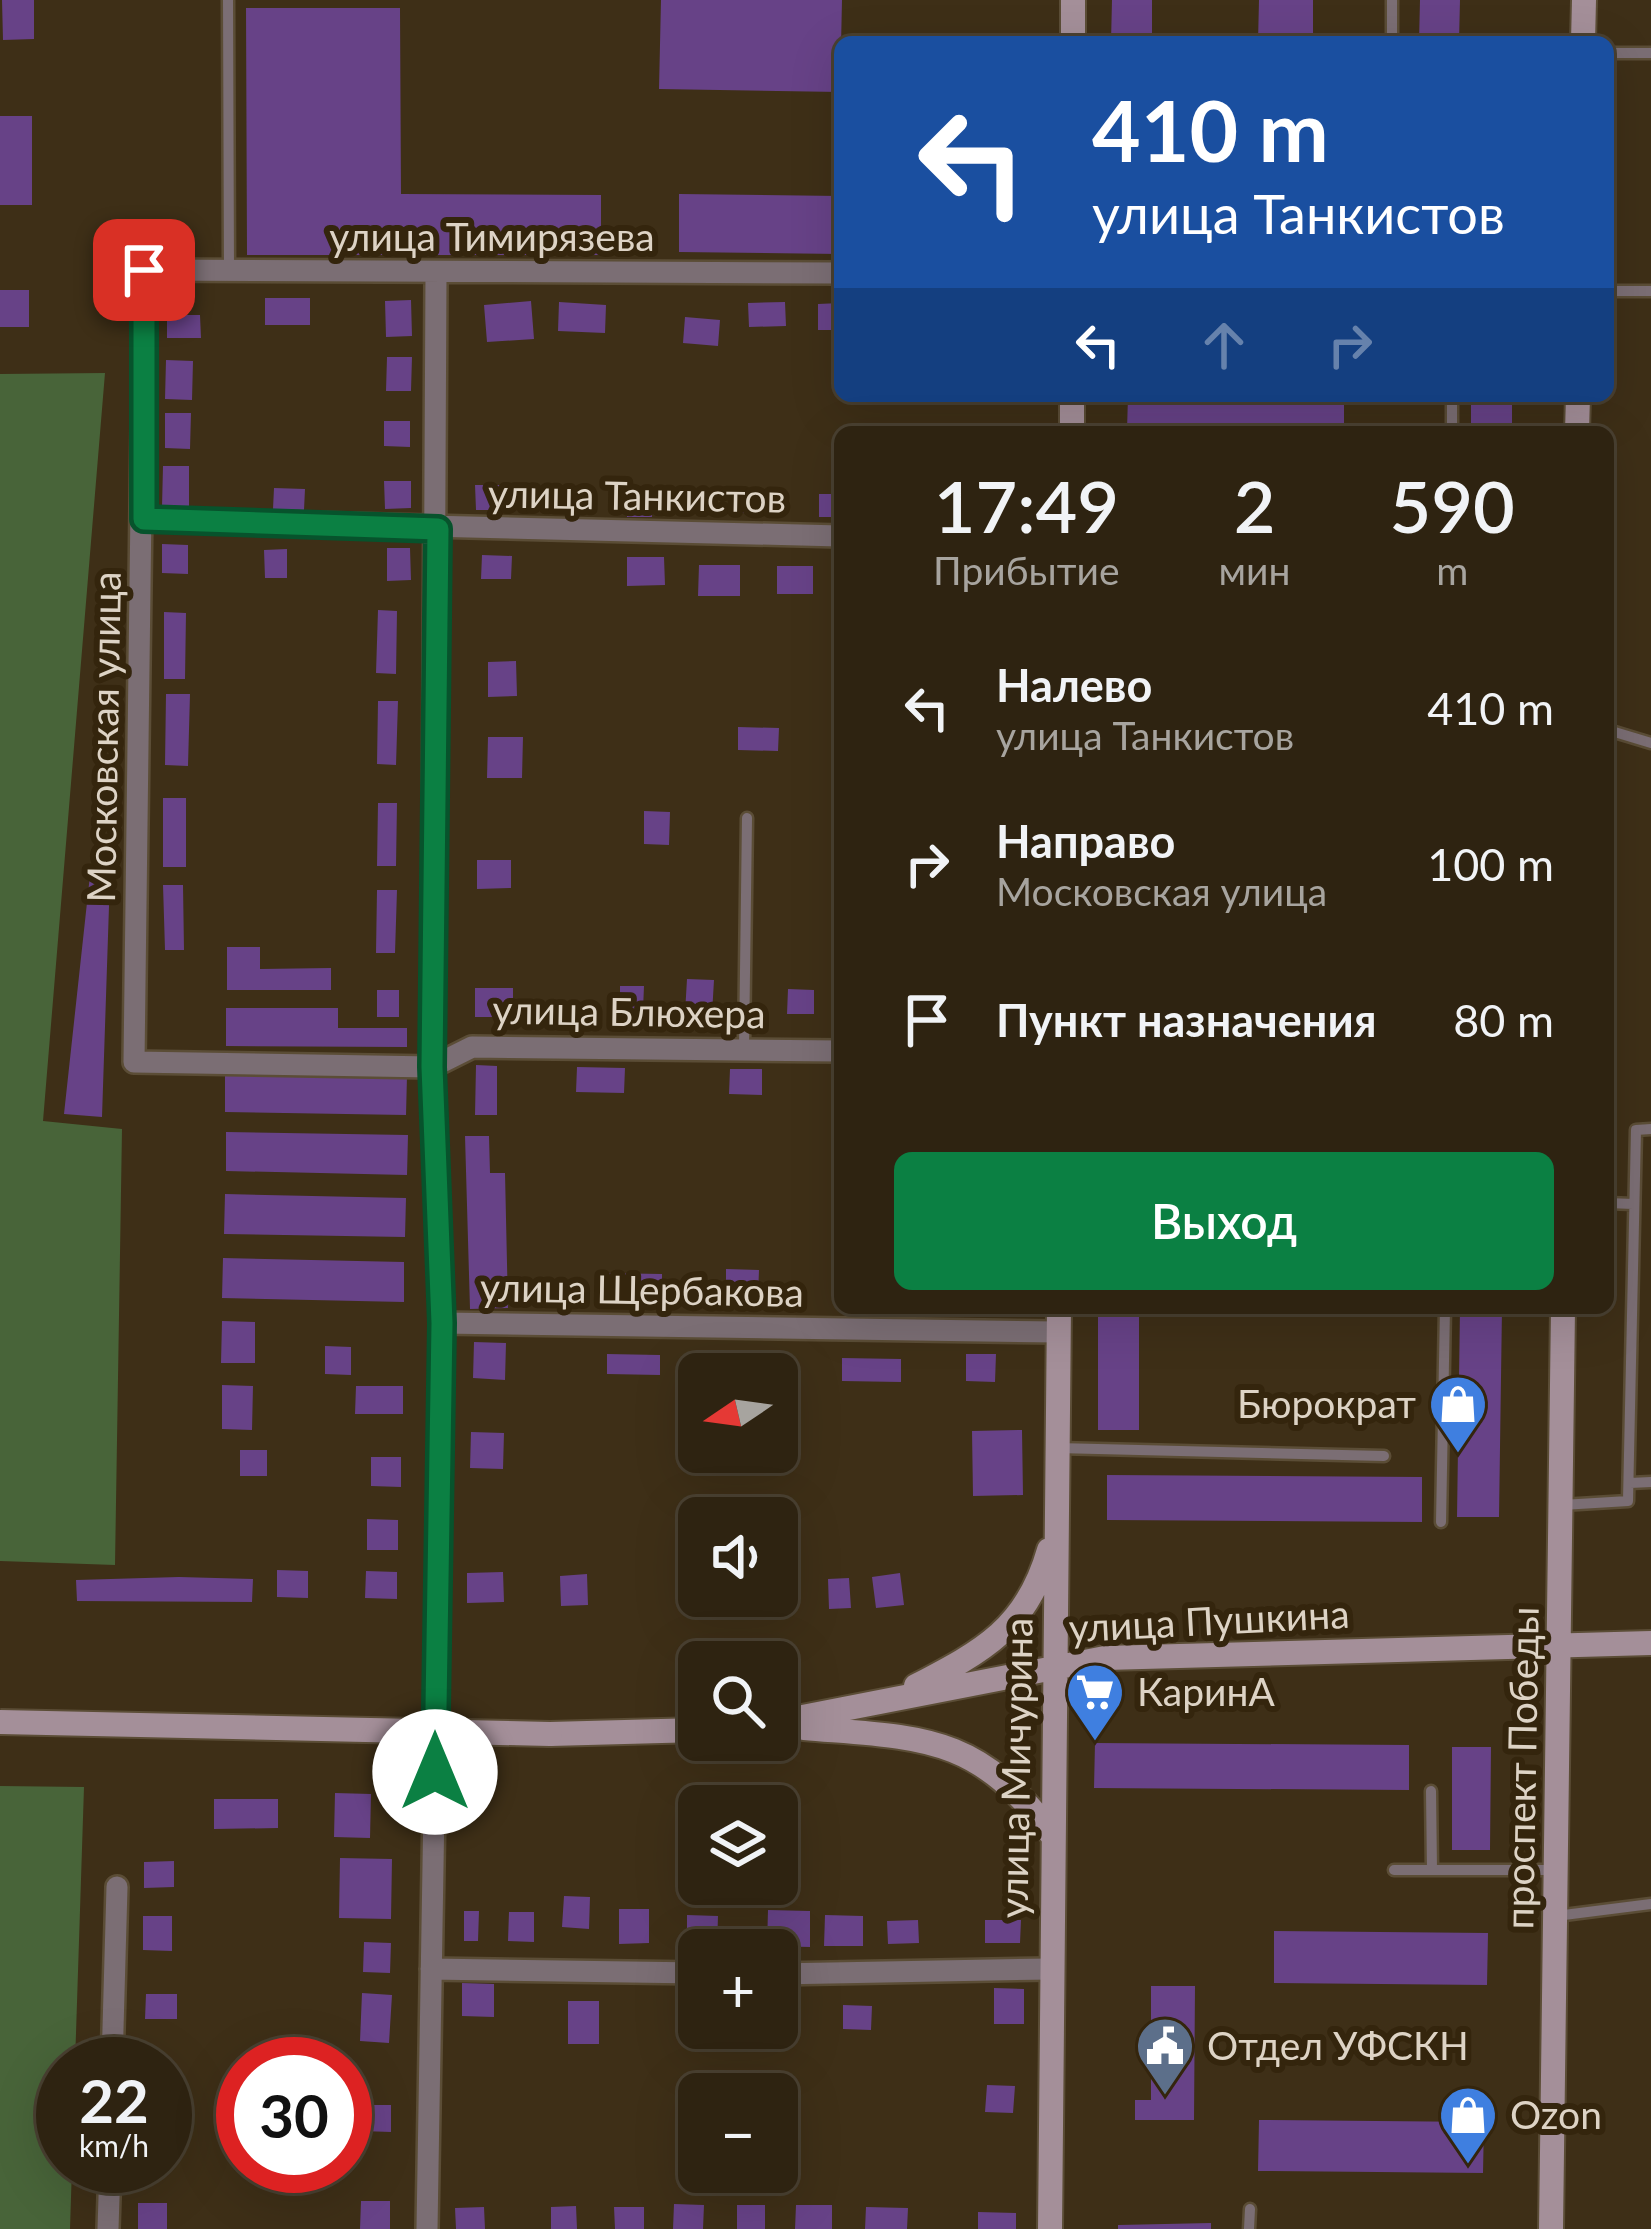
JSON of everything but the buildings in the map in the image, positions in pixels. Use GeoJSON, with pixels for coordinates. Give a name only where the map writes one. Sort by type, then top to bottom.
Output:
{"type":"FeatureCollection","features":[{"type":"Feature","properties":{"kind":"street"},"geometry":{"type":"LineString","coordinates":[[1072,0],[1072,36]]}},
{"type":"Feature","properties":{"kind":"street"},"geometry":{"type":"LineString","coordinates":[[1583,36],[1584,0]]}},
{"type":"Feature","properties":{"kind":"street","name":"улица Тимирязева"},"geometry":{"type":"LineString","coordinates":[[144,270],[834,273]]}},
{"type":"Feature","properties":{"kind":"street","name":"Московская улица"},"geometry":{"type":"LineString","coordinates":[[134,1062],[144,270]]}},
{"type":"Feature","properties":{"kind":"street"},"geometry":{"type":"LineString","coordinates":[[427,2229],[442,1323],[432,1067],[436,274]]}},
{"type":"Feature","properties":{"kind":"street","name":"улица Танкистов"},"geometry":{"type":"LineString","coordinates":[[144,519],[834,536]]}},
{"type":"Feature","properties":{"kind":"street","name":"улица Блюхера"},"geometry":{"type":"LineString","coordinates":[[134,1062],[432,1067],[472,1047],[834,1051]]}},
{"type":"Feature","properties":{"kind":"street","name":"проспект Победы"},"geometry":{"type":"LineString","coordinates":[[1551,2229],[1563,1314]]}},
{"type":"Feature","properties":{"kind":"street","name":"улица Щербакова"},"geometry":{"type":"LineString","coordinates":[[442,1323],[1058,1320]]}},
{"type":"Feature","properties":{"kind":"street","name":"улица Мичурина"},"geometry":{"type":"LineString","coordinates":[[1050,2229],[1058,1320]]}},
{"type":"Feature","properties":{"kind":"street"},"geometry":{"type":"LineString","coordinates":[[884,1703],[982,1652],[1015,1621],[1034,1593],[1057,1525]]}},
{"type":"Feature","properties":{"kind":"street","name":"улица Пушкина"},"geometry":{"type":"LineString","coordinates":[[798,1720],[1052,1666],[1149,1655],[1651,1643]]}},
{"type":"Feature","properties":{"kind":"street"},"geometry":{"type":"LineString","coordinates":[[0,1723],[550,1734],[678,1731]]}},
{"type":"Feature","properties":{"kind":"street"},"geometry":{"type":"LineString","coordinates":[[798,1726],[901,1736],[949,1746],[993,1768],[1021,1793],[1052,1835]]}},
{"type":"Feature","properties":{"kind":"street"},"geometry":{"type":"LineString","coordinates":[[113,2037],[117,1887]]}},
{"type":"Feature","properties":{"kind":"street"},"geometry":{"type":"LineString","coordinates":[[431,1969],[678,1973]]}},
{"type":"Feature","properties":{"kind":"street"},"geometry":{"type":"LineString","coordinates":[[798,1974],[1049,1969]]}},
{"type":"Feature","properties":{"kind":"street"},"geometry":{"type":"LineString","coordinates":[[108,2229],[109,2193]]}},
{"type":"Feature","properties":{"kind":"lane"},"geometry":{"type":"LineString","coordinates":[[228,0],[229,271]]}},
{"type":"Feature","properties":{"kind":"lane"},"geometry":{"type":"LineString","coordinates":[[1392,0],[1392,36]]}},
{"type":"Feature","properties":{"kind":"lane"},"geometry":{"type":"LineString","coordinates":[[1614,53],[1651,53]]}},
{"type":"Feature","properties":{"kind":"lane"},"geometry":{"type":"LineString","coordinates":[[1614,291],[1651,291]]}},
{"type":"Feature","properties":{"kind":"lane"},"geometry":{"type":"LineString","coordinates":[[1614,732],[1651,743]]}},
{"type":"Feature","properties":{"kind":"lane"},"geometry":{"type":"LineString","coordinates":[[744,1049],[747,818]]}},
{"type":"Feature","properties":{"kind":"lane"},"geometry":{"type":"LineString","coordinates":[[1561,1505],[1628,1501],[1636,1130],[1651,1129]]}},
{"type":"Feature","properties":{"kind":"lane"},"geometry":{"type":"LineString","coordinates":[[1614,1203],[1633,1204]]}},
{"type":"Feature","properties":{"kind":"lane"},"geometry":{"type":"LineString","coordinates":[[1441,1522],[1445,1314]]}},
{"type":"Feature","properties":{"kind":"lane"},"geometry":{"type":"LineString","coordinates":[[1057,1448],[1384,1456]]}},
{"type":"Feature","properties":{"kind":"lane"},"geometry":{"type":"LineString","coordinates":[[1630,1483],[1651,1482]]}},
{"type":"Feature","properties":{"kind":"lane"},"geometry":{"type":"LineString","coordinates":[[1432,1791],[1432,1870]]}},
{"type":"Feature","properties":{"kind":"lane"},"geometry":{"type":"LineString","coordinates":[[1394,1870],[1556,1870]]}},
{"type":"Feature","properties":{"kind":"lane"},"geometry":{"type":"LineString","coordinates":[[1556,1916],[1651,1904]]}},
{"type":"Feature","properties":{"kind":"lane"},"geometry":{"type":"LineString","coordinates":[[1249,2229],[1250,2209]]}},
{"type":"Feature","properties":{"kind":"green space"},"geometry":{"type":"Polygon","coordinates":[[[105,373],[43,1121],[122,1129],[115,1565],[0,1561],[0,374],[105,373]]]}},
{"type":"Feature","properties":{"kind":"green space"},"geometry":{"type":"Polygon","coordinates":[[[0,1786],[84,1787],[76,2037],[36,2037],[36,2193],[71,2193],[70,2229],[0,2229],[0,1786]]]}},
{"type":"Feature","properties":{"kind":"place","name":"Бюрократ"},"geometry":{"type":"Point","coordinates":[1458,1455]}},
{"type":"Feature","properties":{"kind":"place","name":"КаринА"},"geometry":{"type":"Point","coordinates":[1095,1743]}},
{"type":"Feature","properties":{"kind":"place","name":"Отдел УФСКН"},"geometry":{"type":"Point","coordinates":[1165,2097]}},
{"type":"Feature","properties":{"kind":"place","name":"Ozon"},"geometry":{"type":"Point","coordinates":[1468,2166]}},
{"type":"Feature","properties":{"kind":"route"},"geometry":{"type":"LineString","coordinates":[[144,270],[144,519],[438,529],[432,1067],[442,1323],[435,1772]]}}]}
